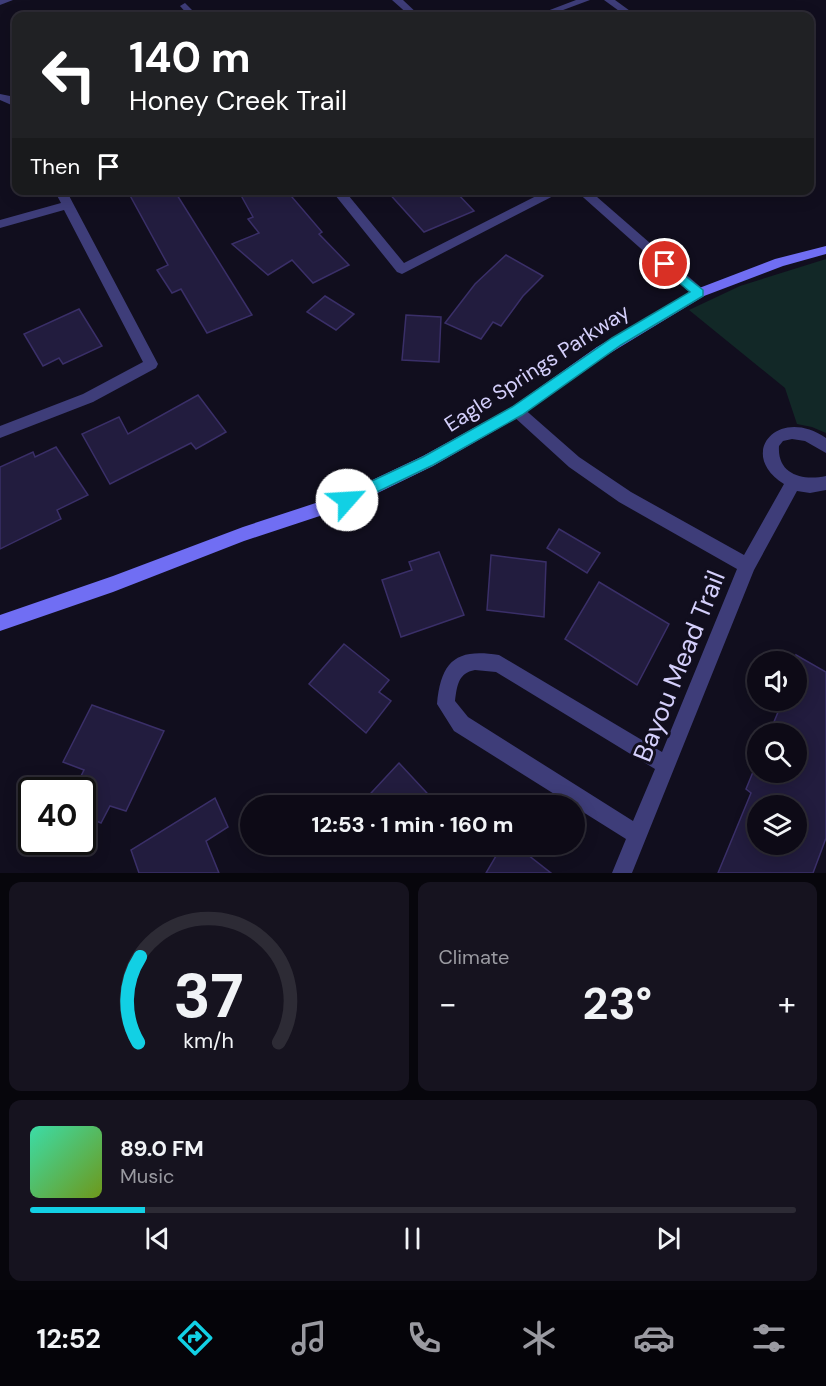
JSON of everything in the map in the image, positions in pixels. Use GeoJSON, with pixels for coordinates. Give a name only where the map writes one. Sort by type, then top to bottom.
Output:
{"type":"FeatureCollection","features":[{"type":"Feature","properties":{"kind":"street"},"geometry":{"type":"LineString","coordinates":[[0,2],[8,0]]}},
{"type":"Feature","properties":{"kind":"street"},"geometry":{"type":"LineString","coordinates":[[397,0],[410,12]]}},
{"type":"Feature","properties":{"kind":"street"},"geometry":{"type":"LineString","coordinates":[[550,12],[585,0]]}},
{"type":"Feature","properties":{"kind":"street"},"geometry":{"type":"LineString","coordinates":[[609,0],[626,12]]}},
{"type":"Feature","properties":{"kind":"street"},"geometry":{"type":"LineString","coordinates":[[185,6],[190,12]]}},
{"type":"Feature","properties":{"kind":"street"},"geometry":{"type":"LineString","coordinates":[[0,432],[88,398],[152,364],[62,195]]}},
{"type":"Feature","properties":{"kind":"street"},"geometry":{"type":"LineString","coordinates":[[342,195],[402,269],[548,195]]}},
{"type":"Feature","properties":{"kind":"street"},"geometry":{"type":"LineString","coordinates":[[587,195],[699,293]]}},
{"type":"Feature","properties":{"kind":"street"},"geometry":{"type":"LineString","coordinates":[[0,224],[66,205]]}},
{"type":"Feature","properties":{"kind":"street","name":"Eagle Springs Parkway"},"geometry":{"type":"LineString","coordinates":[[0,623],[113,584],[243,534],[347,500],[428,461],[517,411],[611,345],[699,293],[780,262],[826,250]]}},
{"type":"Feature","properties":{"kind":"street"},"geometry":{"type":"LineString","coordinates":[[517,411],[574,462],[625,497],[747,566]]}},
{"type":"Feature","properties":{"kind":"street"},"geometry":{"type":"LineString","coordinates":[[826,447],[809,435],[788,433],[773,442],[770,450],[775,468],[793,483],[814,487],[826,483]]}},
{"type":"Feature","properties":{"kind":"street","name":"Bayou Mead Trail"},"geometry":{"type":"LineString","coordinates":[[622,873],[747,566],[793,483]]}},
{"type":"Feature","properties":{"kind":"street"},"geometry":{"type":"LineString","coordinates":[[637,835],[461,724],[446,704],[447,681],[460,665],[477,659],[499,664],[666,765]]}},
{"type":"Feature","properties":{"kind":"green space"},"geometry":{"type":"Polygon","coordinates":[[[826,259],[826,433],[797,424],[785,388],[689,310],[740,286],[826,259]]]}},
{"type":"Feature","properties":{"kind":"building"},"geometry":{"type":"Polygon","coordinates":[[[130,195],[177,195],[252,315],[207,333],[181,289],[172,293],[157,270],[168,265],[130,195]]]}},
{"type":"Feature","properties":{"kind":"building"},"geometry":{"type":"Polygon","coordinates":[[[241,195],[290,195],[322,232],[319,234],[349,265],[313,283],[292,260],[268,275],[232,244],[259,233],[248,219],[253,217],[241,195]]]}},
{"type":"Feature","properties":{"kind":"building"},"geometry":{"type":"Polygon","coordinates":[[[391,195],[459,195],[474,211],[424,232],[391,195]]]}},
{"type":"Feature","properties":{"kind":"building"},"geometry":{"type":"Polygon","coordinates":[[[506,255],[543,276],[523,296],[501,326],[493,322],[481,339],[445,323],[475,284],[506,255]]]}},
{"type":"Feature","properties":{"kind":"building"},"geometry":{"type":"Polygon","coordinates":[[[325,296],[354,314],[336,330],[307,312],[325,296]]]}},
{"type":"Feature","properties":{"kind":"building"},"geometry":{"type":"Polygon","coordinates":[[[79,309],[102,346],[63,364],[59,358],[43,366],[24,334],[79,309]]]}},
{"type":"Feature","properties":{"kind":"building"},"geometry":{"type":"Polygon","coordinates":[[[406,315],[441,317],[439,362],[402,360],[406,315]]]}},
{"type":"Feature","properties":{"kind":"building"},"geometry":{"type":"Polygon","coordinates":[[[198,395],[226,432],[196,449],[191,443],[110,484],[82,434],[119,417],[128,434],[198,395]]]}},
{"type":"Feature","properties":{"kind":"building"},"geometry":{"type":"Polygon","coordinates":[[[56,447],[88,495],[57,510],[61,519],[0,549],[0,467],[33,452],[35,457],[56,447]]]}},
{"type":"Feature","properties":{"kind":"building"},"geometry":{"type":"Polygon","coordinates":[[[559,529],[600,553],[587,573],[547,548],[559,529]]]}},
{"type":"Feature","properties":{"kind":"building"},"geometry":{"type":"Polygon","coordinates":[[[439,552],[464,615],[401,637],[382,580],[412,570],[409,562],[439,552]]]}},
{"type":"Feature","properties":{"kind":"building"},"geometry":{"type":"Polygon","coordinates":[[[491,555],[546,562],[544,617],[487,610],[491,555]]]}},
{"type":"Feature","properties":{"kind":"building"},"geometry":{"type":"Polygon","coordinates":[[[599,582],[669,624],[637,685],[565,639],[599,582]]]}},
{"type":"Feature","properties":{"kind":"building"},"geometry":{"type":"Polygon","coordinates":[[[344,644],[389,680],[379,692],[391,701],[366,733],[309,684],[344,644]]]}},
{"type":"Feature","properties":{"kind":"building"},"geometry":{"type":"Polygon","coordinates":[[[807,661],[826,672],[826,838],[813,873],[718,873],[747,803],[747,855],[807,855],[807,795],[750,795],[751,793],[746,789],[748,783],[807,783],[807,723],[774,723],[778,711],[807,711],[807,661]]]}},
{"type":"Feature","properties":{"kind":"building"},"geometry":{"type":"Polygon","coordinates":[[[92,705],[164,731],[126,811],[110,806],[101,823],[96,821],[96,777],[80,777],[84,770],[63,762],[92,705]]]}},
{"type":"Feature","properties":{"kind":"building"},"geometry":{"type":"Polygon","coordinates":[[[399,763],[429,795],[369,795],[399,763]]]}},
{"type":"Feature","properties":{"kind":"building"},"geometry":{"type":"Polygon","coordinates":[[[215,798],[228,827],[206,841],[219,873],[139,873],[131,850],[215,798]]]}},
{"type":"Feature","properties":{"kind":"building"},"geometry":{"type":"Polygon","coordinates":[[[497,855],[528,855],[551,873],[486,873],[497,855]]]}},
{"type":"Feature","properties":{"kind":"route"},"geometry":{"type":"LineString","coordinates":[[347,500],[428,461],[517,411],[616,342],[699,293],[665,264]]}}]}
